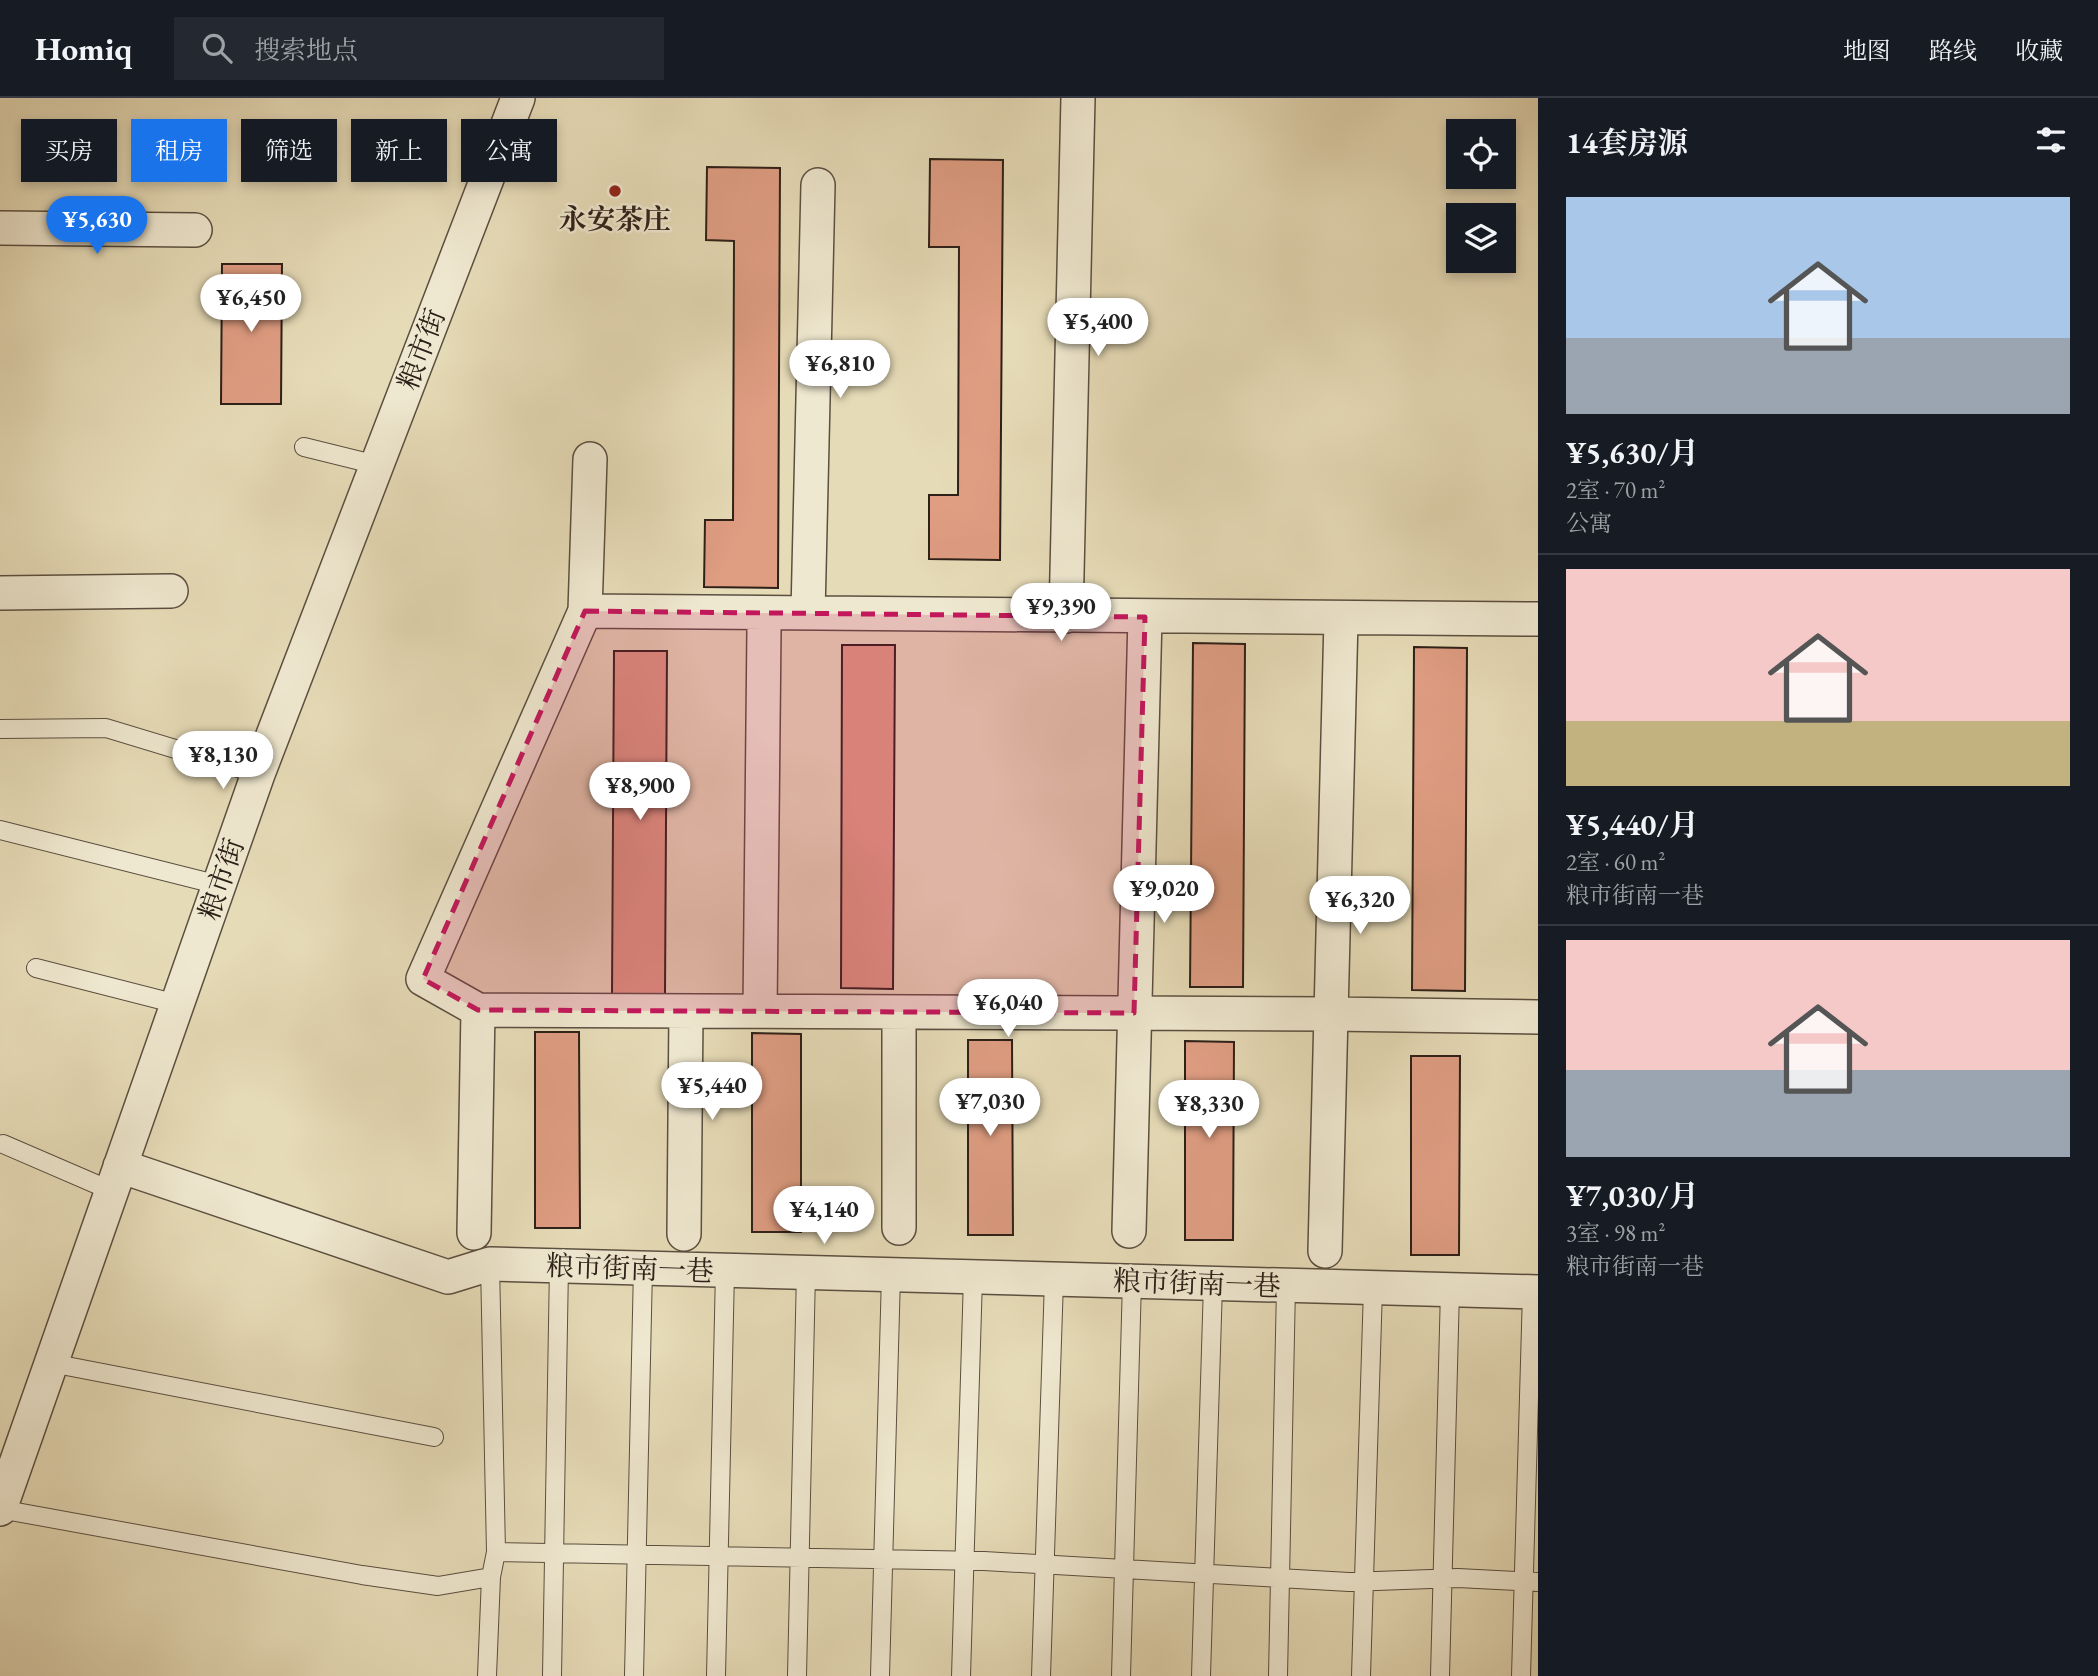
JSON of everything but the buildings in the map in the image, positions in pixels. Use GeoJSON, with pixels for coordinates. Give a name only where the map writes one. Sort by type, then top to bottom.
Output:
{"type":"FeatureCollection","features":[{"type":"Feature","properties":{"kind":"street","name":"粮市街"},"geometry":{"type":"LineString","coordinates":[[0,1509],[258,774],[518,98]]}},
{"type":"Feature","properties":{"kind":"street"},"geometry":{"type":"LineString","coordinates":[[1066,616],[1078,98]]}},
{"type":"Feature","properties":{"kind":"street"},"geometry":{"type":"LineString","coordinates":[[808,613],[818,185]]}},
{"type":"Feature","properties":{"kind":"street"},"geometry":{"type":"LineString","coordinates":[[0,228],[195,230]]}},
{"type":"Feature","properties":{"kind":"street"},"geometry":{"type":"LineString","coordinates":[[590,459],[585,611],[423,979],[478,1010],[1538,1017]]}},
{"type":"Feature","properties":{"kind":"street"},"geometry":{"type":"LineString","coordinates":[[0,593],[171,592]]}},
{"type":"Feature","properties":{"kind":"street"},"geometry":{"type":"LineString","coordinates":[[585,611],[1538,619]]}},
{"type":"Feature","properties":{"kind":"street"},"geometry":{"type":"LineString","coordinates":[[1129,1231],[1145,617]]}},
{"type":"Feature","properties":{"kind":"street"},"geometry":{"type":"LineString","coordinates":[[1325,1251],[1341,619]]}},
{"type":"Feature","properties":{"kind":"street"},"geometry":{"type":"LineString","coordinates":[[760,1011],[764,629]]}},
{"type":"Feature","properties":{"kind":"street"},"geometry":{"type":"LineString","coordinates":[[474,1233],[478,1010]]}},
{"type":"Feature","properties":{"kind":"street"},"geometry":{"type":"LineString","coordinates":[[684,1234],[686,1011]]}},
{"type":"Feature","properties":{"kind":"street"},"geometry":{"type":"LineString","coordinates":[[899,1012],[899,1228]]}},
{"type":"Feature","properties":{"kind":"street","name":"粮市街南一巷"},"geometry":{"type":"LineString","coordinates":[[116,1178],[448,1277],[490,1264],[1535,1292]]}},
{"type":"Feature","properties":{"kind":"lane"},"geometry":{"type":"LineString","coordinates":[[304,447],[377,465]]}},
{"type":"Feature","properties":{"kind":"lane"},"geometry":{"type":"LineString","coordinates":[[0,729],[106,728],[258,774]]}},
{"type":"Feature","properties":{"kind":"lane"},"geometry":{"type":"LineString","coordinates":[[0,830],[219,885]]}},
{"type":"Feature","properties":{"kind":"lane"},"geometry":{"type":"LineString","coordinates":[[36,968],[177,1004]]}},
{"type":"Feature","properties":{"kind":"lane"},"geometry":{"type":"LineString","coordinates":[[4,1144],[116,1178]]}},
{"type":"Feature","properties":{"kind":"lane"},"geometry":{"type":"LineString","coordinates":[[487,1676],[491,1577],[496,1552],[490,1264]]}},
{"type":"Feature","properties":{"kind":"lane"},"geometry":{"type":"LineString","coordinates":[[552,1676],[559,1266]]}},
{"type":"Feature","properties":{"kind":"lane"},"geometry":{"type":"LineString","coordinates":[[634,1676],[643,1268]]}},
{"type":"Feature","properties":{"kind":"lane"},"geometry":{"type":"LineString","coordinates":[[716,1676],[725,1271]]}},
{"type":"Feature","properties":{"kind":"lane"},"geometry":{"type":"LineString","coordinates":[[797,1676],[806,1272]]}},
{"type":"Feature","properties":{"kind":"lane"},"geometry":{"type":"LineString","coordinates":[[880,1676],[891,1275]]}},
{"type":"Feature","properties":{"kind":"lane"},"geometry":{"type":"LineString","coordinates":[[961,1676],[973,1277]]}},
{"type":"Feature","properties":{"kind":"lane"},"geometry":{"type":"LineString","coordinates":[[1041,1676],[1054,1280]]}},
{"type":"Feature","properties":{"kind":"lane"},"geometry":{"type":"LineString","coordinates":[[1121,1676],[1132,1282]]}},
{"type":"Feature","properties":{"kind":"lane"},"geometry":{"type":"LineString","coordinates":[[1201,1676],[1213,1284]]}},
{"type":"Feature","properties":{"kind":"lane"},"geometry":{"type":"LineString","coordinates":[[1278,1676],[1286,1286]]}},
{"type":"Feature","properties":{"kind":"lane"},"geometry":{"type":"LineString","coordinates":[[1361,1676],[1373,1288]]}},
{"type":"Feature","properties":{"kind":"lane"},"geometry":{"type":"LineString","coordinates":[[1440,1676],[1450,1290]]}},
{"type":"Feature","properties":{"kind":"lane"},"geometry":{"type":"LineString","coordinates":[[1521,1676],[1531,1581],[1535,1292]]}},
{"type":"Feature","properties":{"kind":"lane"},"geometry":{"type":"LineString","coordinates":[[51,1363],[434,1437]]}},
{"type":"Feature","properties":{"kind":"lane"},"geometry":{"type":"LineString","coordinates":[[0,1509],[362,1575],[438,1586],[491,1577]]}},
{"type":"Feature","properties":{"kind":"lane"},"geometry":{"type":"LineString","coordinates":[[496,1552],[965,1561],[1364,1581],[1531,1581]]}},
{"type":"Feature","properties":{"kind":"highlighted area"},"geometry":{"type":"Polygon","coordinates":[[[585,611],[1145,617],[1134,1013],[478,1010],[423,979],[585,611]]]}},
{"type":"Feature","properties":{"kind":"place","name":"永安茶庄"},"geometry":{"type":"Point","coordinates":[615,191]}}]}
